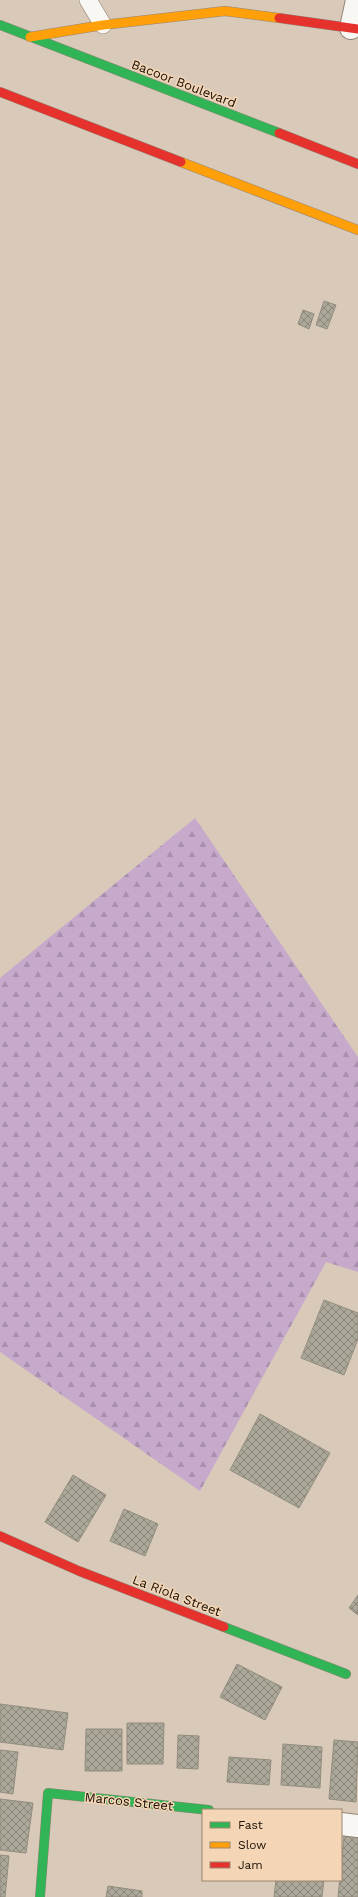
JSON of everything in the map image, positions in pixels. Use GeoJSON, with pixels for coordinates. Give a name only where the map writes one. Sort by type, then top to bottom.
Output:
{"type":"FeatureCollection","features":[{"type":"Feature","properties":{"kind":"street"},"geometry":{"type":"LineString","coordinates":[[30,37],[102,25],[226,11],[354,29],[357,0]]}},
{"type":"Feature","properties":{"kind":"street","name":"Bacoor Boulevard"},"geometry":{"type":"LineString","coordinates":[[0,25],[358,164]]}},
{"type":"Feature","properties":{"kind":"street"},"geometry":{"type":"LineString","coordinates":[[0,92],[358,230]]}},
{"type":"Feature","properties":{"kind":"street","name":"La Riola Street"},"geometry":{"type":"LineString","coordinates":[[0,1536],[79,1571],[346,1674]]}},
{"type":"Feature","properties":{"kind":"street","name":"Marcos Street"},"geometry":{"type":"LineString","coordinates":[[40,1897],[48,1793],[202,1809]]}},
{"type":"Feature","properties":{"kind":"street"},"geometry":{"type":"LineString","coordinates":[[342,1824],[358,1826]]}},
{"type":"Feature","properties":{"kind":"lane"},"geometry":{"type":"LineString","coordinates":[[88,0],[102,25]]}},
{"type":"Feature","properties":{"kind":"green space"},"geometry":{"type":"Polygon","coordinates":[[[195,818],[358,1057],[358,1272],[326,1262],[200,1491],[0,1352],[0,978],[195,818]]]}},
{"type":"Feature","properties":{"kind":"building"},"geometry":{"type":"Polygon","coordinates":[[[324,301],[336,305],[327,329],[316,325],[324,301]]]}},
{"type":"Feature","properties":{"kind":"building"},"geometry":{"type":"Polygon","coordinates":[[[303,310],[314,314],[309,329],[298,324],[303,310]]]}},
{"type":"Feature","properties":{"kind":"building"},"geometry":{"type":"Polygon","coordinates":[[[324,1300],[358,1313],[358,1339],[344,1375],[301,1358],[324,1300]]]}},
{"type":"Feature","properties":{"kind":"building"},"geometry":{"type":"Polygon","coordinates":[[[260,1414],[330,1453],[299,1508],[230,1470],[260,1414]]]}},
{"type":"Feature","properties":{"kind":"building"},"geometry":{"type":"Polygon","coordinates":[[[73,1475],[106,1495],[78,1542],[45,1522],[73,1475]]]}},
{"type":"Feature","properties":{"kind":"building"},"geometry":{"type":"Polygon","coordinates":[[[124,1509],[158,1524],[145,1556],[110,1541],[124,1509]]]}},
{"type":"Feature","properties":{"kind":"building"},"geometry":{"type":"Polygon","coordinates":[[[358,1595],[358,1615],[349,1608],[358,1595]]]}},
{"type":"Feature","properties":{"kind":"building"},"geometry":{"type":"Polygon","coordinates":[[[237,1664],[282,1687],[265,1720],[220,1697],[237,1664]]]}},
{"type":"Feature","properties":{"kind":"building"},"geometry":{"type":"Polygon","coordinates":[[[0,1704],[68,1713],[63,1750],[0,1742],[0,1704]]]}},
{"type":"Feature","properties":{"kind":"building"},"geometry":{"type":"Polygon","coordinates":[[[127,1723],[164,1723],[163,1764],[127,1764],[127,1723]]]}},
{"type":"Feature","properties":{"kind":"building"},"geometry":{"type":"Polygon","coordinates":[[[86,1729],[122,1729],[122,1771],[85,1771],[86,1729]]]}},
{"type":"Feature","properties":{"kind":"building"},"geometry":{"type":"Polygon","coordinates":[[[178,1735],[199,1736],[198,1769],[177,1768],[178,1735]]]}},
{"type":"Feature","properties":{"kind":"building"},"geometry":{"type":"Polygon","coordinates":[[[334,1740],[358,1742],[356,1802],[329,1799],[334,1740]]]}},
{"type":"Feature","properties":{"kind":"building"},"geometry":{"type":"Polygon","coordinates":[[[283,1744],[322,1747],[320,1788],[281,1785],[283,1744]]]}},
{"type":"Feature","properties":{"kind":"building"},"geometry":{"type":"Polygon","coordinates":[[[0,1750],[18,1752],[13,1794],[0,1792],[0,1750]]]}},
{"type":"Feature","properties":{"kind":"building"},"geometry":{"type":"Polygon","coordinates":[[[229,1757],[271,1760],[269,1785],[227,1782],[229,1757]]]}},
{"type":"Feature","properties":{"kind":"building"},"geometry":{"type":"Polygon","coordinates":[[[0,1799],[33,1803],[26,1853],[0,1850],[0,1799]]]}},
{"type":"Feature","properties":{"kind":"building"},"geometry":{"type":"Polygon","coordinates":[[[344,1836],[358,1837],[358,1897],[338,1897],[340,1881],[342,1881],[344,1836]]]}},
{"type":"Feature","properties":{"kind":"building"},"geometry":{"type":"Polygon","coordinates":[[[0,1855],[9,1856],[5,1897],[0,1897],[0,1855]]]}},
{"type":"Feature","properties":{"kind":"building"},"geometry":{"type":"Polygon","coordinates":[[[276,1881],[324,1881],[322,1897],[274,1897],[276,1881]]]}},
{"type":"Feature","properties":{"kind":"building"},"geometry":{"type":"Polygon","coordinates":[[[108,1886],[142,1891],[142,1897],[106,1897],[108,1886]]]}},
{"type":"Feature","properties":{"kind":"traffic: fast"},"geometry":{"type":"LineString","coordinates":[[0,25],[279,133]]}},
{"type":"Feature","properties":{"kind":"traffic: fast"},"geometry":{"type":"LineString","coordinates":[[224,1627],[346,1674]]}},
{"type":"Feature","properties":{"kind":"traffic: fast"},"geometry":{"type":"LineString","coordinates":[[40,1897],[48,1793],[202,1809]]}},
{"type":"Feature","properties":{"kind":"traffic: slow"},"geometry":{"type":"LineString","coordinates":[[30,37],[103,25],[225,11],[279,18]]}},
{"type":"Feature","properties":{"kind":"traffic: slow"},"geometry":{"type":"LineString","coordinates":[[181,162],[358,230]]}},
{"type":"Feature","properties":{"kind":"traffic: jam"},"geometry":{"type":"LineString","coordinates":[[279,18],[358,29]]}},
{"type":"Feature","properties":{"kind":"traffic: jam"},"geometry":{"type":"LineString","coordinates":[[0,92],[181,162]]}},
{"type":"Feature","properties":{"kind":"traffic: jam"},"geometry":{"type":"LineString","coordinates":[[279,133],[358,164]]}},
{"type":"Feature","properties":{"kind":"traffic: jam"},"geometry":{"type":"LineString","coordinates":[[0,1536],[79,1571],[224,1627]]}}]}
